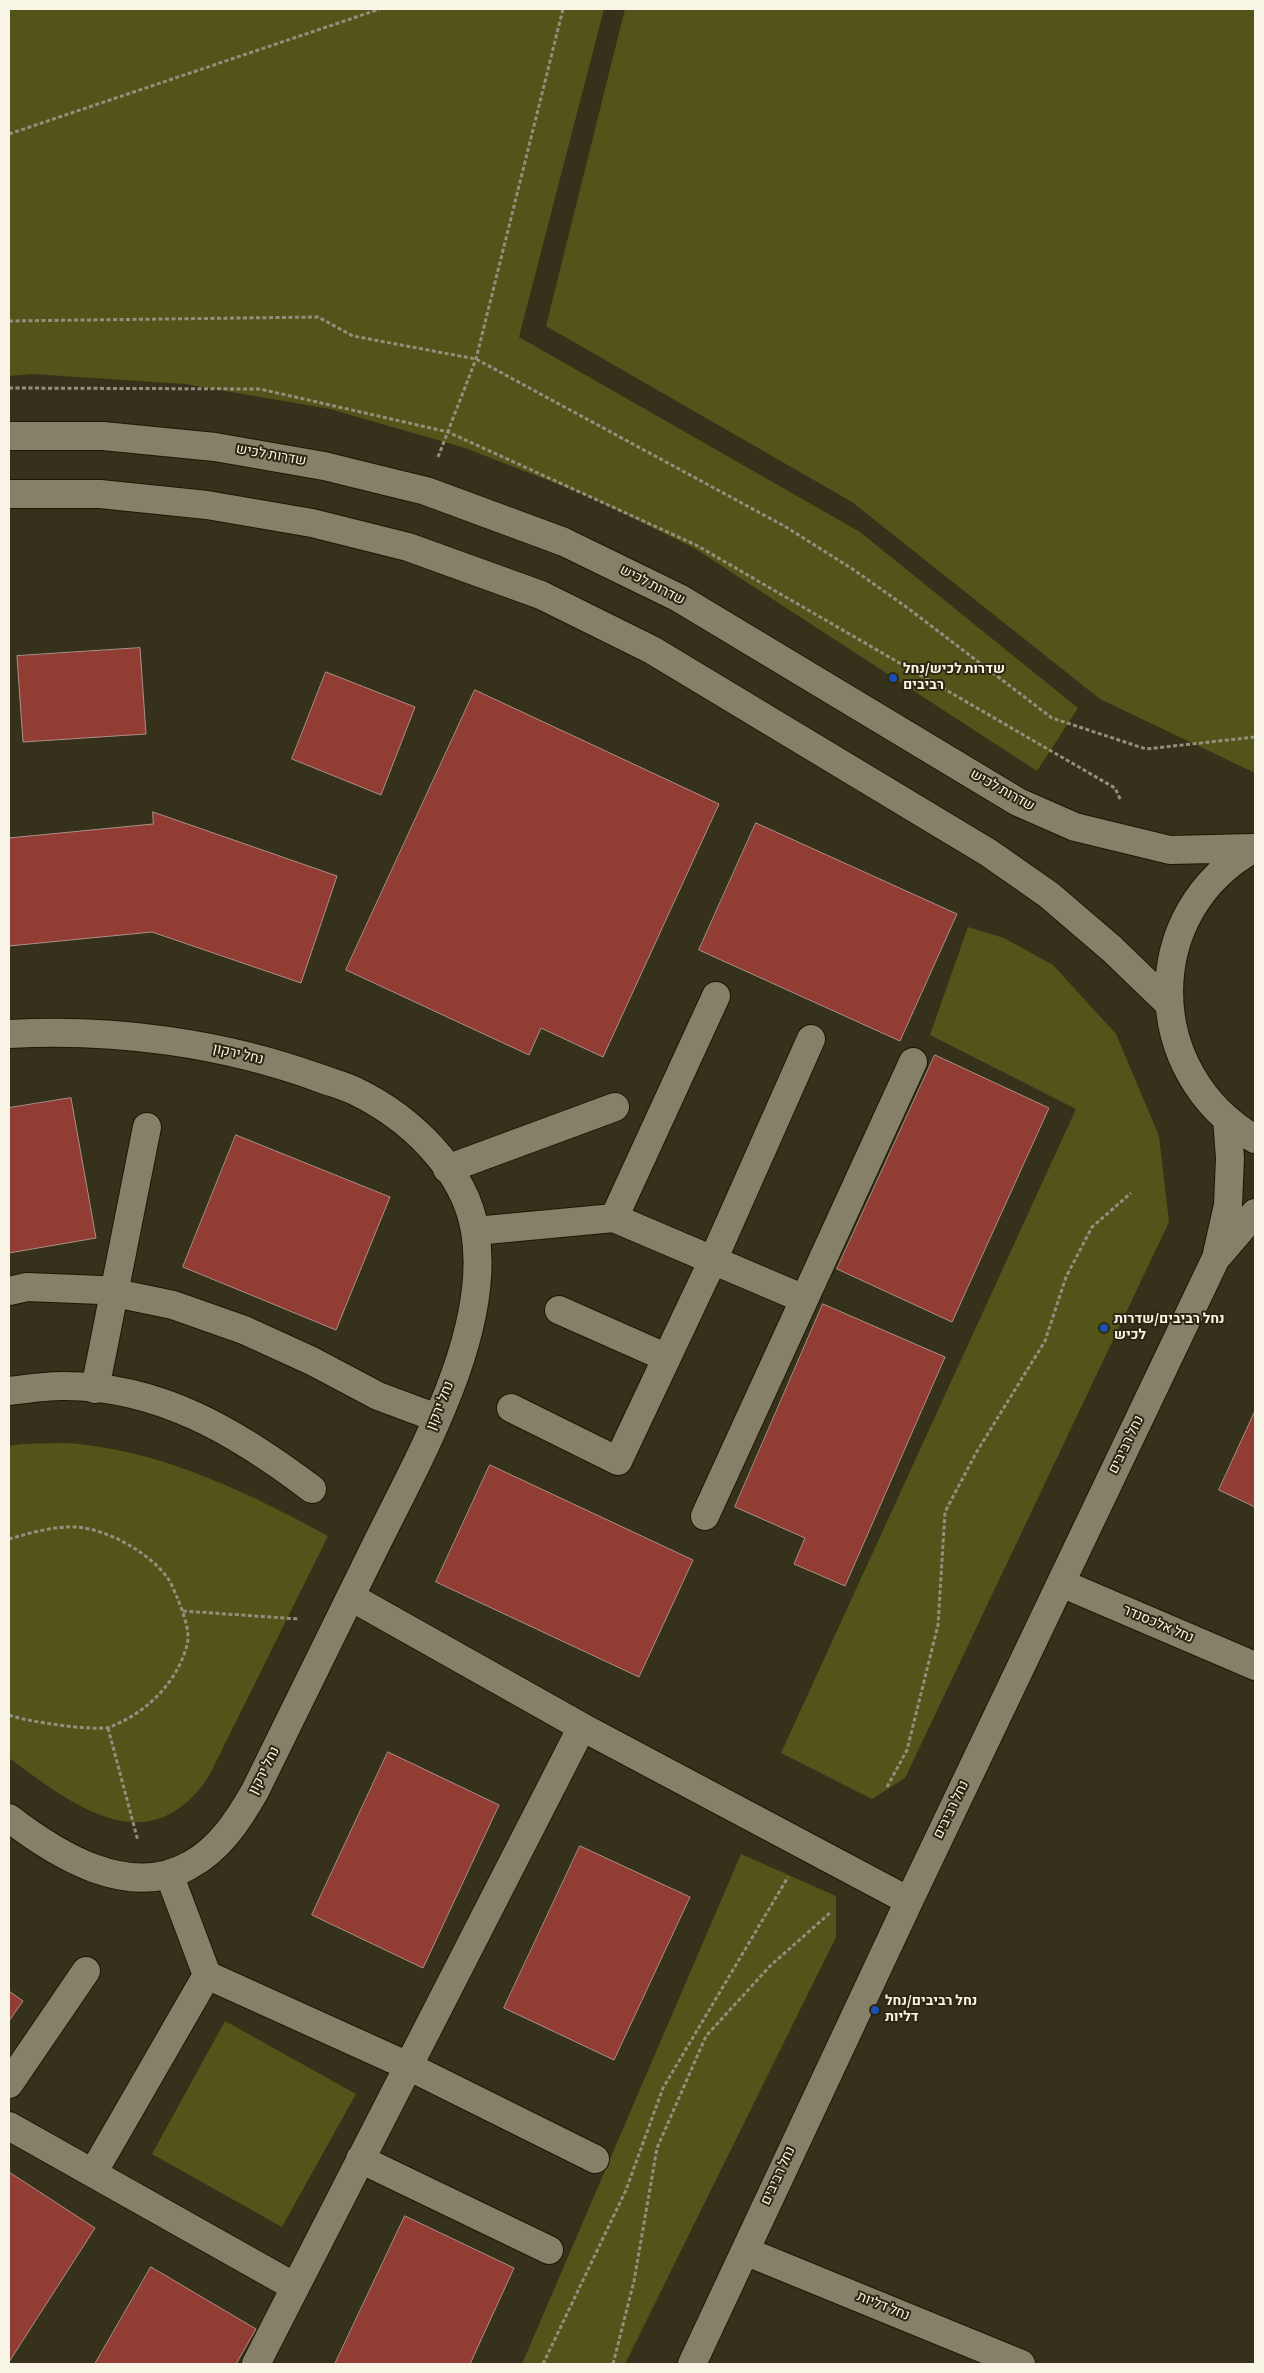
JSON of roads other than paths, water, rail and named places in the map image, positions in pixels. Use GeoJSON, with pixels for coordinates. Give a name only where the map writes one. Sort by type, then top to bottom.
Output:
{"type":"FeatureCollection","features":[{"type":"Feature","properties":{"kind":"street","name":"שדרות לכיש"},"geometry":{"type":"LineString","coordinates":[[9,436],[103,436],[215,447],[324,466],[426,491],[564,542],[679,598],[1018,802],[1067,824],[1170,850],[1254,848]]}},
{"type":"Feature","properties":{"kind":"street"},"geometry":{"type":"LineString","coordinates":[[9,494],[100,494],[207,505],[312,523],[408,547],[541,596],[652,650],[989,853],[1049,895],[1112,948],[1169,1004]]}},
{"type":"Feature","properties":{"kind":"street"},"geometry":{"type":"LineString","coordinates":[[1254,848],[1212,880],[1196,901],[1184,924],[1170,967],[1169,1004],[1176,1040],[1182,1058],[1200,1091],[1227,1119],[1255,1139]]}},
{"type":"Feature","properties":{"kind":"street"},"geometry":{"type":"LineString","coordinates":[[614,1218],[716,996]]}},
{"type":"Feature","properties":{"kind":"street","name":"נחל ירקון"},"geometry":{"type":"LineString","coordinates":[[9,1034],[122,1036],[200,1046],[285,1065],[355,1091],[400,1119],[433,1148],[447,1169],[464,1196],[475,1231],[477,1283],[468,1333],[438,1418],[255,1791],[241,1815],[208,1852],[190,1866],[158,1876],[122,1876],[95,1869],[65,1856],[33,1837],[9,1818]]}},
{"type":"Feature","properties":{"kind":"street"},"geometry":{"type":"LineString","coordinates":[[511,1408],[618,1461],[665,1357],[713,1260],[811,1039]]}},
{"type":"Feature","properties":{"kind":"street"},"geometry":{"type":"LineString","coordinates":[[705,1516],[912,1062]]}},
{"type":"Feature","properties":{"kind":"street"},"geometry":{"type":"LineString","coordinates":[[447,1169],[615,1106]]}},
{"type":"Feature","properties":{"kind":"street","name":"נחל רביבים"},"geometry":{"type":"LineString","coordinates":[[692,2364],[909,1901],[1216,1258],[1228,1206],[1230,1158],[1227,1119]]}},
{"type":"Feature","properties":{"kind":"street"},"geometry":{"type":"LineString","coordinates":[[95,1389],[146,1127]]}},
{"type":"Feature","properties":{"kind":"street","name":"נחל רביבים"},"geometry":{"type":"LineString","coordinates":[[1216,1258],[1255,1213]]}},
{"type":"Feature","properties":{"kind":"street"},"geometry":{"type":"LineString","coordinates":[[475,1231],[614,1218],[804,1299]]}},
{"type":"Feature","properties":{"kind":"street"},"geometry":{"type":"LineString","coordinates":[[9,1291],[27,1287],[114,1292],[173,1305],[244,1330],[312,1361],[378,1396],[438,1418]]}},
{"type":"Feature","properties":{"kind":"street"},"geometry":{"type":"LineString","coordinates":[[559,1310],[665,1357]]}},
{"type":"Feature","properties":{"kind":"street"},"geometry":{"type":"LineString","coordinates":[[9,1391],[62,1386],[114,1390],[166,1403],[216,1424],[265,1454],[312,1489]]}},
{"type":"Feature","properties":{"kind":"street","name":"נחל אלכסנדר"},"geometry":{"type":"LineString","coordinates":[[1061,1583],[1255,1666]]}},
{"type":"Feature","properties":{"kind":"street"},"geometry":{"type":"LineString","coordinates":[[351,1596],[582,1727],[909,1901]]}},
{"type":"Feature","properties":{"kind":"street"},"geometry":{"type":"LineString","coordinates":[[256,2364],[582,1727]]}},
{"type":"Feature","properties":{"kind":"street"},"geometry":{"type":"LineString","coordinates":[[158,1876],[207,1975],[408,2066],[595,2159]]}},
{"type":"Feature","properties":{"kind":"street"},"geometry":{"type":"LineString","coordinates":[[9,2084],[86,1971]]}},
{"type":"Feature","properties":{"kind":"street"},"geometry":{"type":"LineString","coordinates":[[93,2173],[207,1975]]}},
{"type":"Feature","properties":{"kind":"street"},"geometry":{"type":"LineString","coordinates":[[9,2126],[295,2287]]}},
{"type":"Feature","properties":{"kind":"street"},"geometry":{"type":"LineString","coordinates":[[360,2159],[549,2250]]}},
{"type":"Feature","properties":{"kind":"street","name":"נחל דליות"},"geometry":{"type":"LineString","coordinates":[[745,2251],[1006,2361]]}},
{"type":"Feature","properties":{"kind":"place","name":"שדרות לכיש/נחל רביבים"},"geometry":{"type":"Point","coordinates":[893,678]}},
{"type":"Feature","properties":{"kind":"place","name":"נחל רביבים/שדרות לכיש"},"geometry":{"type":"Point","coordinates":[1104,1328]}},
{"type":"Feature","properties":{"kind":"place","name":"נחל רביבים/נחל דליות"},"geometry":{"type":"Point","coordinates":[875,2010]}}]}
